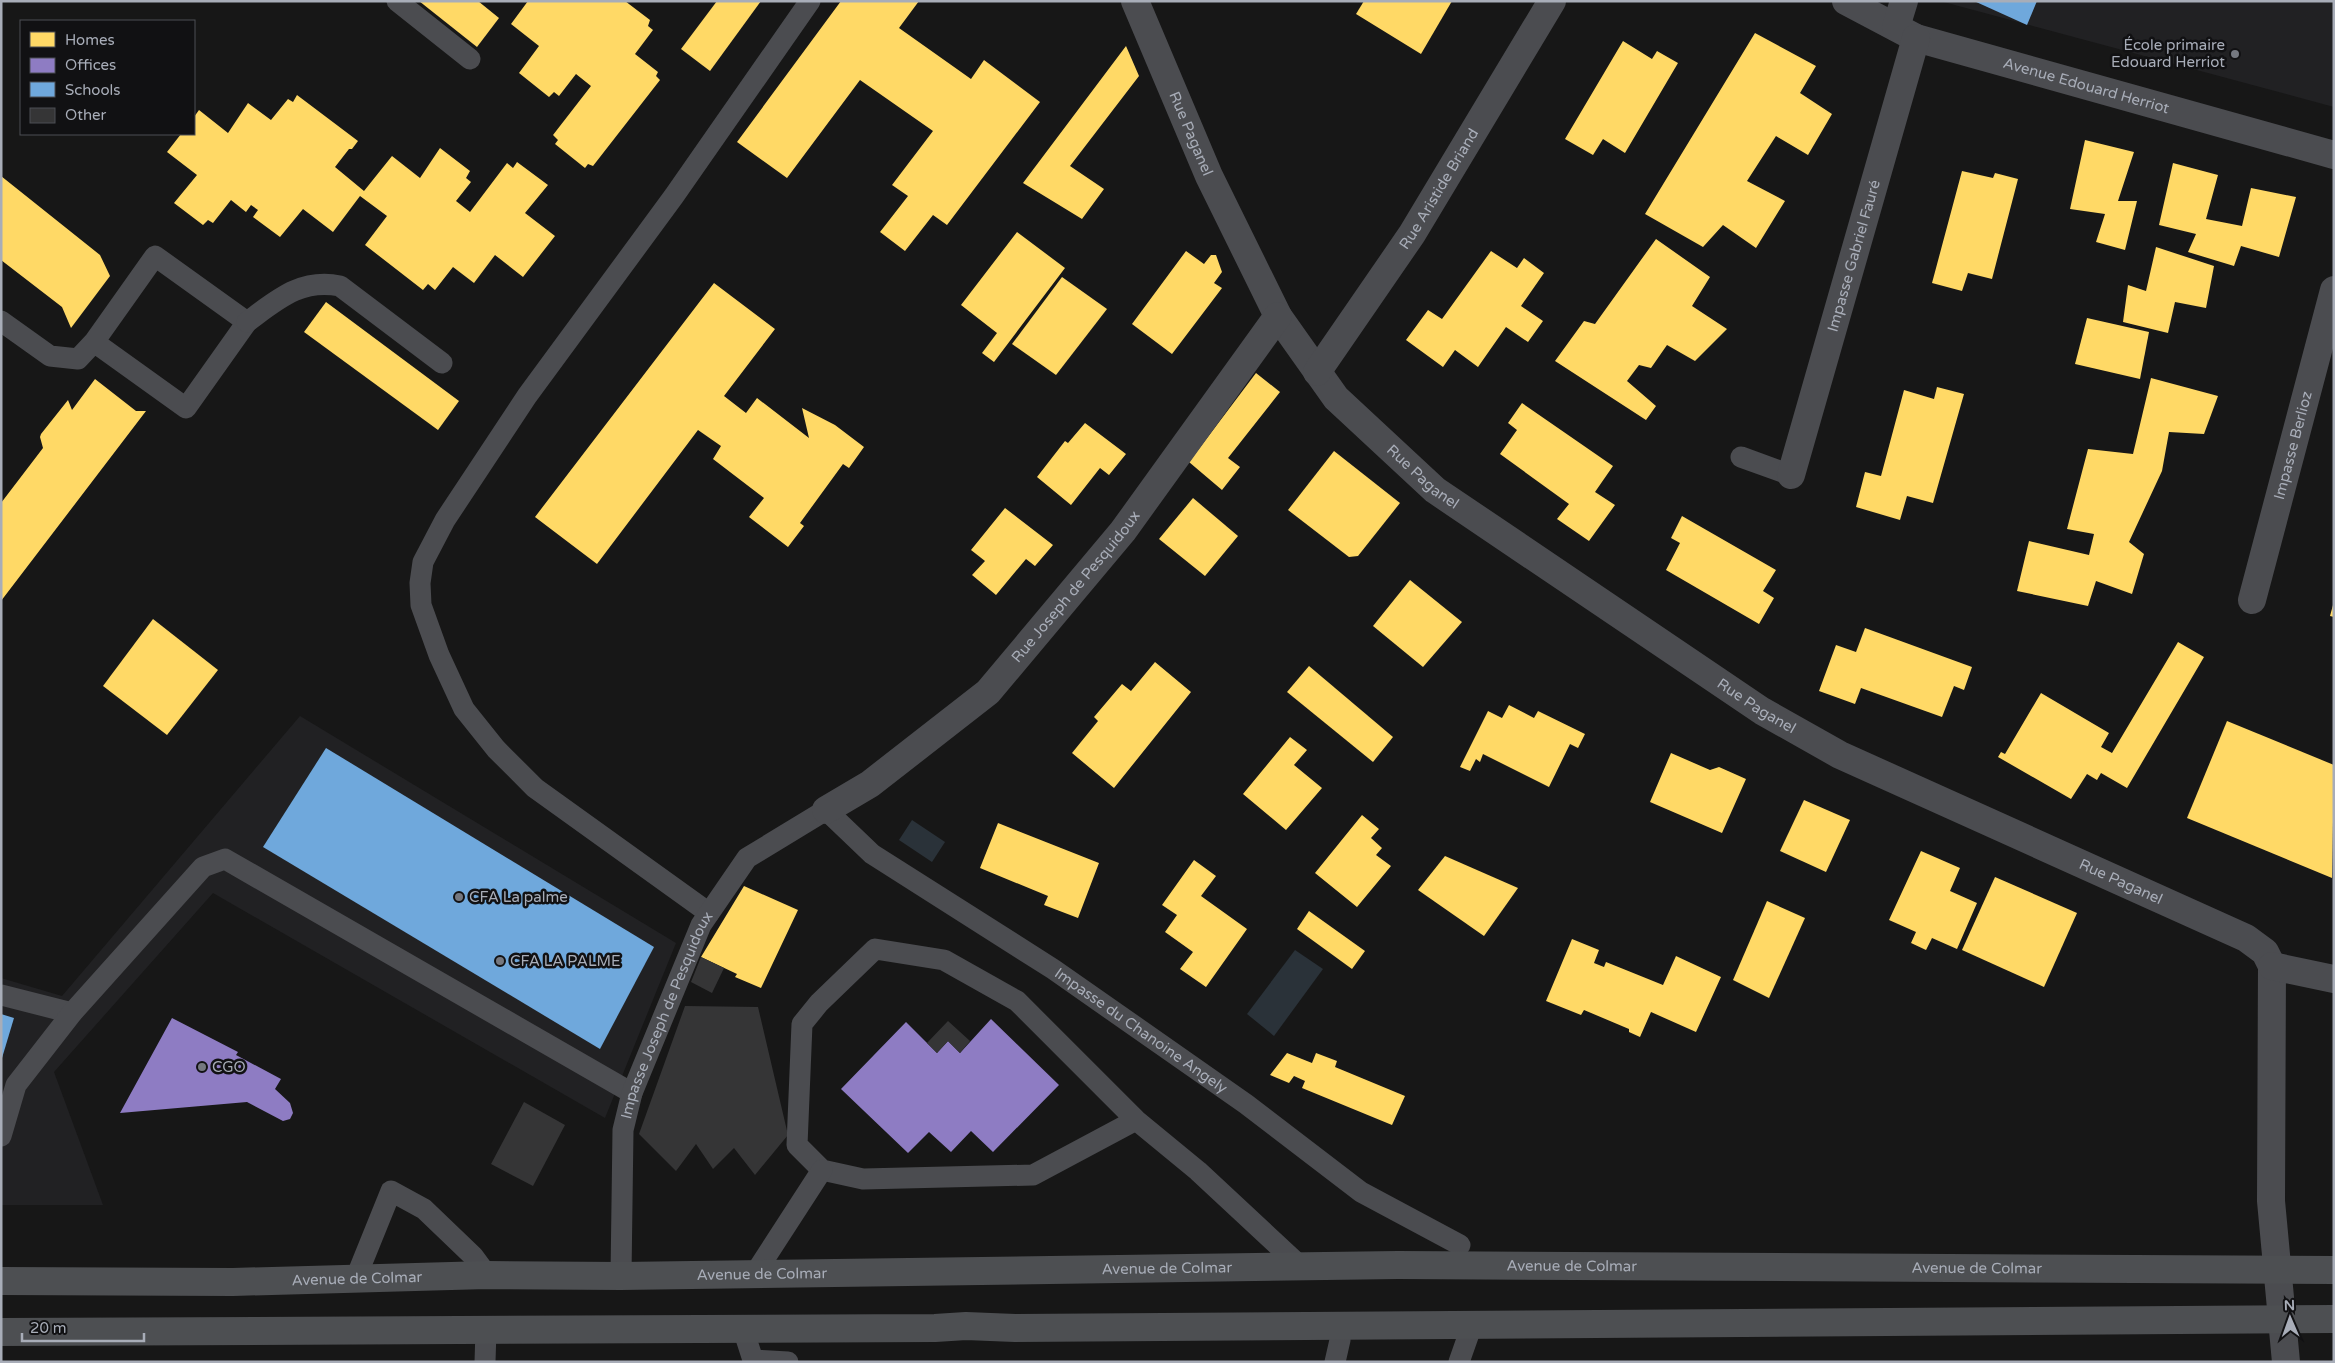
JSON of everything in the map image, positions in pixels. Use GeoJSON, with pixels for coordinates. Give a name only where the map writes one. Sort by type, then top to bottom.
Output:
{"type":"FeatureCollection","features":[{"type":"Feature","properties":{"kind":"main road","name":"Avenue de Colmar"},"geometry":{"type":"LineString","coordinates":[[1,1281],[232,1282],[487,1275],[621,1276],[1300,1266],[2334,1270]]}},
{"type":"Feature","properties":{"kind":"main road"},"geometry":{"type":"LineString","coordinates":[[1,1332],[2334,1319]]}},
{"type":"Feature","properties":{"kind":"street","name":"Rue Paganel"},"geometry":{"type":"LineString","coordinates":[[1134,1],[1209,176],[1278,316],[1336,398],[1435,490],[1762,711],[1840,755],[2246,938],[2265,952],[2272,966]]}},
{"type":"Feature","properties":{"kind":"street","name":"Rue Aristide Briand"},"geometry":{"type":"LineString","coordinates":[[1317,372],[1412,234],[1552,1]]}},
{"type":"Feature","properties":{"kind":"street","name":"Avenue Edouard Herriot"},"geometry":{"type":"LineString","coordinates":[[1846,1],[1906,33],[2334,155]]}},
{"type":"Feature","properties":{"kind":"street","name":"Impasse Gabriel Fauré"},"geometry":{"type":"LineString","coordinates":[[1791,476],[1906,33],[1904,1]]}},
{"type":"Feature","properties":{"kind":"street","name":"Impasse Berlioz"},"geometry":{"type":"LineString","coordinates":[[2252,600],[2334,290]]}},
{"type":"Feature","properties":{"kind":"street","name":"Rue Joseph de Pesquidoux"},"geometry":{"type":"LineString","coordinates":[[826,810],[870,784],[988,692],[1123,531],[1278,316]]}},
{"type":"Feature","properties":{"kind":"street"},"geometry":{"type":"LineString","coordinates":[[2285,1357],[2271,1201],[2272,966],[2334,979]]}},
{"type":"Feature","properties":{"kind":"lane"},"geometry":{"type":"LineString","coordinates":[[397,1],[470,59]]}},
{"type":"Feature","properties":{"kind":"lane"},"geometry":{"type":"LineString","coordinates":[[709,914],[535,788],[496,749],[464,709],[420,606],[420,583],[423,562],[445,520],[527,396],[674,196],[810,1]]}},
{"type":"Feature","properties":{"kind":"lane"},"geometry":{"type":"LineString","coordinates":[[1,321],[50,356],[78,359],[94,342],[155,256],[247,322]]}},
{"type":"Feature","properties":{"kind":"lane"},"geometry":{"type":"LineString","coordinates":[[94,342],[186,408],[247,322],[289,292],[322,282],[340,286],[442,362]]}},
{"type":"Feature","properties":{"kind":"lane"},"geometry":{"type":"LineString","coordinates":[[1741,457],[1791,476]]}},
{"type":"Feature","properties":{"kind":"lane","name":"Impasse Joseph de Pesquidoux"},"geometry":{"type":"LineString","coordinates":[[621,1276],[623,1130],[632,1093],[701,925],[747,858],[826,810]]}},
{"type":"Feature","properties":{"kind":"lane","name":"Impasse du Chanoine Angely"},"geometry":{"type":"LineString","coordinates":[[826,810],[872,854],[1060,973],[1246,1104],[1361,1192],[1460,1245]]}},
{"type":"Feature","properties":{"kind":"lane"},"geometry":{"type":"LineString","coordinates":[[1,1136],[16,1085],[72,1013],[203,867],[225,859],[632,1093]]}},
{"type":"Feature","properties":{"kind":"lane"},"geometry":{"type":"LineString","coordinates":[[1136,1120],[1033,1175],[863,1179],[822,1170],[797,1145],[802,1024],[819,1003],[876,949],[944,960],[1017,1001],[1136,1120],[1198,1172],[1300,1266]]}},
{"type":"Feature","properties":{"kind":"lane"},"geometry":{"type":"LineString","coordinates":[[1,995],[72,1013]]}},
{"type":"Feature","properties":{"kind":"lane"},"geometry":{"type":"LineString","coordinates":[[754,1274],[822,1170]]}},
{"type":"Feature","properties":{"kind":"lane"},"geometry":{"type":"LineString","coordinates":[[355,1280],[391,1191],[424,1210],[473,1256],[487,1275]]}},
{"type":"Feature","properties":{"kind":"lane"},"geometry":{"type":"LineString","coordinates":[[1335,1362],[1340,1340],[1340,1325]]}},
{"type":"Feature","properties":{"kind":"lane"},"geometry":{"type":"LineString","coordinates":[[1459,1362],[1472,1325]]}},
{"type":"Feature","properties":{"kind":"lane"},"geometry":{"type":"LineString","coordinates":[[743,1329],[753,1360],[788,1362]]}},
{"type":"Feature","properties":{"kind":"lane"},"geometry":{"type":"LineString","coordinates":[[485,1362],[486,1330]]}},
{"type":"Feature","properties":{"kind":"shaded area","name":"École primaire Edouard Herriot"},"geometry":{"type":"Polygon","coordinates":[[[1940,1],[2334,1],[2334,107],[1940,1]]]}},
{"type":"Feature","properties":{"kind":"shaded area","name":"CFA LA PALME"},"geometry":{"type":"Polygon","coordinates":[[[300,716],[676,943],[605,1118],[213,893],[54,1072],[103,1205],[1,1205],[1,978],[62,996],[300,716]]]}},
{"type":"Feature","properties":{"kind":"shaded area"},"geometry":{"type":"Polygon","coordinates":[[[912,820],[945,842],[932,862],[899,840],[912,820]]]}},
{"type":"Feature","properties":{"kind":"shaded area"},"geometry":{"type":"Polygon","coordinates":[[[1295,950],[1323,969],[1274,1036],[1247,1014],[1295,950]]]}},
{"type":"Feature","properties":{"kind":"building: Homes"},"geometry":{"type":"Polygon","coordinates":[[[419,1],[478,1],[499,18],[477,47],[419,1]]]}},
{"type":"Feature","properties":{"kind":"building: Homes"},"geometry":{"type":"Polygon","coordinates":[[[528,1],[625,1],[650,20],[648,26],[653,30],[635,54],[658,72],[656,76],[660,80],[593,166],[588,164],[585,168],[555,144],[558,140],[553,135],[591,86],[576,74],[559,96],[554,92],[549,97],[519,73],[539,46],[511,24],[528,1]]]}},
{"type":"Feature","properties":{"kind":"building: Homes"},"geometry":{"type":"Polygon","coordinates":[[[717,1],[761,1],[710,71],[681,49],[717,1]]]}},
{"type":"Feature","properties":{"kind":"building: Homes"},"geometry":{"type":"Polygon","coordinates":[[[841,1],[919,1],[899,28],[971,79],[984,60],[1040,102],[947,225],[933,215],[905,251],[880,232],[908,196],[892,185],[933,131],[860,80],[787,178],[737,142],[841,1]]]}},
{"type":"Feature","properties":{"kind":"building: Homes"},"geometry":{"type":"Polygon","coordinates":[[[1364,1],[1452,1],[1421,54],[1356,14],[1364,1]]]}},
{"type":"Feature","properties":{"kind":"building: Homes"},"geometry":{"type":"Polygon","coordinates":[[[1755,33],[1816,66],[1800,93],[1832,114],[1808,155],[1776,136],[1747,181],[1785,201],[1756,248],[1723,225],[1703,247],[1645,214],[1755,33]]]}},
{"type":"Feature","properties":{"kind":"building: Homes"},"geometry":{"type":"Polygon","coordinates":[[[1623,41],[1652,59],[1657,51],[1678,63],[1625,153],[1603,139],[1593,155],[1565,139],[1623,41]]]}},
{"type":"Feature","properties":{"kind":"building: Homes"},"geometry":{"type":"Polygon","coordinates":[[[1126,46],[1139,76],[1070,166],[1104,189],[1082,219],[1023,183],[1126,46]]]}},
{"type":"Feature","properties":{"kind":"building: Homes"},"geometry":{"type":"Polygon","coordinates":[[[297,95],[358,141],[335,167],[364,191],[392,156],[420,178],[440,148],[470,171],[466,178],[471,182],[456,201],[470,212],[507,163],[513,168],[517,162],[548,185],[525,213],[555,236],[523,277],[495,255],[474,283],[453,267],[435,290],[428,284],[423,290],[365,245],[387,216],[360,196],[333,232],[303,209],[280,237],[253,217],[258,210],[251,205],[246,212],[231,200],[213,223],[208,220],[203,225],[174,203],[197,175],[167,152],[180,135],[195,135],[195,116],[199,110],[228,133],[248,103],[271,120],[288,99],[293,102],[297,95]]]}},
{"type":"Feature","properties":{"kind":"building: Homes"},"geometry":{"type":"Polygon","coordinates":[[[2085,140],[2134,152],[2118,201],[2137,201],[2125,250],[2096,242],[2105,214],[2070,209],[2085,140]]]}},
{"type":"Feature","properties":{"kind":"building: Homes"},"geometry":{"type":"Polygon","coordinates":[[[2173,163],[2218,175],[2206,219],[2242,226],[2251,188],[2296,197],[2279,257],[2241,246],[2234,266],[2188,252],[2196,234],[2159,225],[2173,163]]]}},
{"type":"Feature","properties":{"kind":"building: Homes"},"geometry":{"type":"Polygon","coordinates":[[[1962,171],[1993,178],[1995,173],[2018,179],[1992,279],[1968,273],[1962,291],[1932,283],[1962,171]]]}},
{"type":"Feature","properties":{"kind":"building: Homes"},"geometry":{"type":"Polygon","coordinates":[[[1,176],[100,255],[110,276],[71,328],[62,307],[1,260],[1,176]]]}},
{"type":"Feature","properties":{"kind":"building: Homes"},"geometry":{"type":"Polygon","coordinates":[[[1017,232],[1065,268],[994,362],[982,353],[997,333],[961,305],[1017,232]]]}},
{"type":"Feature","properties":{"kind":"building: Homes"},"geometry":{"type":"Polygon","coordinates":[[[1656,239],[1710,277],[1692,306],[1727,329],[1695,361],[1667,345],[1651,368],[1639,365],[1627,381],[1656,406],[1646,420],[1555,361],[1584,321],[1595,324],[1656,239]]]}},
{"type":"Feature","properties":{"kind":"building: Homes"},"geometry":{"type":"Polygon","coordinates":[[[2156,247],[2214,266],[2206,308],[2175,302],[2168,333],[2123,322],[2128,285],[2146,291],[2156,247]]]}},
{"type":"Feature","properties":{"kind":"building: Homes"},"geometry":{"type":"Polygon","coordinates":[[[1186,251],[1204,264],[1211,255],[1216,255],[1222,272],[1214,283],[1222,288],[1172,354],[1132,324],[1186,251]]]}},
{"type":"Feature","properties":{"kind":"building: Homes"},"geometry":{"type":"Polygon","coordinates":[[[1491,251],[1517,268],[1524,258],[1544,273],[1521,306],[1543,321],[1528,342],[1506,327],[1478,367],[1455,350],[1443,367],[1406,340],[1428,310],[1442,319],[1491,251]]]}},
{"type":"Feature","properties":{"kind":"building: Homes"},"geometry":{"type":"Polygon","coordinates":[[[1062,277],[1107,309],[1056,375],[1012,344],[1062,277]]]}},
{"type":"Feature","properties":{"kind":"building: Homes"},"geometry":{"type":"Polygon","coordinates":[[[714,283],[775,329],[724,396],[746,413],[757,398],[809,438],[802,408],[835,425],[864,447],[849,468],[843,464],[800,523],[804,526],[788,547],[749,517],[764,498],[713,459],[721,446],[698,430],[597,564],[535,517],[714,283]]]}},
{"type":"Feature","properties":{"kind":"building: Homes"},"geometry":{"type":"Polygon","coordinates":[[[326,302],[459,401],[438,430],[304,332],[326,302]]]}},
{"type":"Feature","properties":{"kind":"building: Homes"},"geometry":{"type":"Polygon","coordinates":[[[2087,318],[2149,332],[2140,379],[2075,364],[2087,318]]]}},
{"type":"Feature","properties":{"kind":"building: Homes"},"geometry":{"type":"Polygon","coordinates":[[[1256,373],[1280,392],[1228,458],[1240,467],[1222,490],[1189,462],[1256,373]]]}},
{"type":"Feature","properties":{"kind":"building: Homes"},"geometry":{"type":"Polygon","coordinates":[[[2151,378],[2218,396],[2204,434],[2169,432],[2162,471],[2129,542],[2144,554],[2132,594],[2096,581],[2088,606],[2017,591],[2029,541],[2089,555],[2094,534],[2067,529],[2088,449],[2133,454],[2151,378]]]}},
{"type":"Feature","properties":{"kind":"building: Homes"},"geometry":{"type":"Polygon","coordinates":[[[95,379],[136,411],[146,411],[1,601],[1,503],[43,448],[41,434],[68,400],[72,410],[95,379]]]}},
{"type":"Feature","properties":{"kind":"building: Homes"},"geometry":{"type":"Polygon","coordinates":[[[1937,387],[1964,394],[1933,503],[1907,496],[1900,520],[1856,507],[1865,472],[1881,476],[1904,390],[1934,399],[1937,387]]]}},
{"type":"Feature","properties":{"kind":"building: Homes"},"geometry":{"type":"Polygon","coordinates":[[[1522,403],[1613,466],[1595,492],[1615,505],[1589,541],[1557,519],[1569,504],[1500,454],[1517,430],[1508,423],[1522,403]]]}},
{"type":"Feature","properties":{"kind":"building: Homes"},"geometry":{"type":"Polygon","coordinates":[[[1085,423],[1126,454],[1109,475],[1100,468],[1071,505],[1037,477],[1065,441],[1068,443],[1085,423]]]}},
{"type":"Feature","properties":{"kind":"building: Homes"},"geometry":{"type":"Polygon","coordinates":[[[1334,451],[1400,503],[1358,556],[1349,557],[1288,510],[1334,451]]]}},
{"type":"Feature","properties":{"kind":"building: Homes"},"geometry":{"type":"Polygon","coordinates":[[[1193,498],[1238,536],[1205,576],[1159,539],[1193,498]]]}},
{"type":"Feature","properties":{"kind":"building: Homes"},"geometry":{"type":"Polygon","coordinates":[[[1005,508],[1053,545],[1035,566],[1026,559],[996,595],[972,575],[985,561],[971,550],[1005,508]]]}},
{"type":"Feature","properties":{"kind":"building: Homes"},"geometry":{"type":"Polygon","coordinates":[[[1682,516],[1776,570],[1763,591],[1774,598],[1759,624],[1666,570],[1680,543],[1671,538],[1682,516]]]}},
{"type":"Feature","properties":{"kind":"building: Homes"},"geometry":{"type":"Polygon","coordinates":[[[1410,580],[1462,622],[1423,667],[1373,626],[1410,580]]]}},
{"type":"Feature","properties":{"kind":"building: Homes"},"geometry":{"type":"Polygon","coordinates":[[[2334,605],[2334,617],[2330,616],[2334,605]]]}},
{"type":"Feature","properties":{"kind":"building: Homes"},"geometry":{"type":"Polygon","coordinates":[[[153,619],[218,670],[167,735],[103,686],[153,619]]]}},
{"type":"Feature","properties":{"kind":"building: Homes"},"geometry":{"type":"Polygon","coordinates":[[[1865,628],[1972,667],[1964,690],[1954,686],[1942,717],[1861,688],[1855,704],[1819,691],[1836,645],[1856,652],[1865,628]]]}},
{"type":"Feature","properties":{"kind":"building: Homes"},"geometry":{"type":"Polygon","coordinates":[[[2178,642],[2204,657],[2127,788],[2101,773],[2097,780],[2087,774],[2071,799],[1998,757],[2001,752],[2005,754],[2041,693],[2109,733],[2101,747],[2112,753],[2178,642]]]}},
{"type":"Feature","properties":{"kind":"building: Homes"},"geometry":{"type":"Polygon","coordinates":[[[1155,662],[1191,692],[1114,788],[1072,753],[1098,721],[1094,717],[1122,684],[1131,691],[1155,662]]]}},
{"type":"Feature","properties":{"kind":"building: Homes"},"geometry":{"type":"Polygon","coordinates":[[[1309,666],[1393,737],[1373,762],[1287,692],[1309,666]]]}},
{"type":"Feature","properties":{"kind":"building: Homes"},"geometry":{"type":"Polygon","coordinates":[[[1509,705],[1534,718],[1538,711],[1585,734],[1578,748],[1570,744],[1549,787],[1483,754],[1480,762],[1476,759],[1470,771],[1460,767],[1488,711],[1502,718],[1509,705]]]}},
{"type":"Feature","properties":{"kind":"building: Homes"},"geometry":{"type":"Polygon","coordinates":[[[2227,721],[2334,765],[2332,878],[2187,818],[2227,721]]]}},
{"type":"Feature","properties":{"kind":"building: Homes"},"geometry":{"type":"Polygon","coordinates":[[[1290,737],[1307,750],[1294,765],[1322,788],[1286,830],[1243,794],[1290,737]]]}},
{"type":"Feature","properties":{"kind":"building: Homes"},"geometry":{"type":"Polygon","coordinates":[[[1671,753],[1710,770],[1719,767],[1746,779],[1722,833],[1650,802],[1671,753]]]}},
{"type":"Feature","properties":{"kind":"building: Homes"},"geometry":{"type":"Polygon","coordinates":[[[1804,800],[1850,820],[1826,872],[1780,851],[1804,800]]]}},
{"type":"Feature","properties":{"kind":"building: Homes"},"geometry":{"type":"Polygon","coordinates":[[[1362,815],[1379,829],[1371,838],[1382,848],[1376,855],[1391,866],[1357,907],[1315,873],[1362,815]]]}},
{"type":"Feature","properties":{"kind":"building: Homes"},"geometry":{"type":"Polygon","coordinates":[[[998,823],[1099,863],[1078,918],[1044,905],[1048,896],[980,868],[998,823]]]}},
{"type":"Feature","properties":{"kind":"building: Homes"},"geometry":{"type":"Polygon","coordinates":[[[1921,851],[1960,868],[1950,891],[1977,903],[1957,949],[1932,938],[1926,950],[1911,943],[1916,932],[1889,920],[1921,851]]]}},
{"type":"Feature","properties":{"kind":"building: Homes"},"geometry":{"type":"Polygon","coordinates":[[[1445,856],[1518,888],[1484,936],[1418,890],[1445,856]]]}},
{"type":"Feature","properties":{"kind":"building: Homes"},"geometry":{"type":"Polygon","coordinates":[[[1194,860],[1216,876],[1201,896],[1247,929],[1206,987],[1180,969],[1193,952],[1165,932],[1177,915],[1162,905],[1194,860]]]}},
{"type":"Feature","properties":{"kind":"building: Homes"},"geometry":{"type":"Polygon","coordinates":[[[1995,877],[2077,913],[2044,987],[1962,950],[1995,877]]]}},
{"type":"Feature","properties":{"kind":"building: Homes"},"geometry":{"type":"Polygon","coordinates":[[[744,886],[798,910],[761,988],[735,977],[737,974],[701,957],[744,886]]]}},
{"type":"Feature","properties":{"kind":"building: Homes"},"geometry":{"type":"Polygon","coordinates":[[[1767,901],[1805,918],[1769,998],[1733,980],[1767,901]]]}},
{"type":"Feature","properties":{"kind":"building: Homes"},"geometry":{"type":"Polygon","coordinates":[[[1309,911],[1365,951],[1352,969],[1297,929],[1309,911]]]}},
{"type":"Feature","properties":{"kind":"building: Homes"},"geometry":{"type":"Polygon","coordinates":[[[1572,939],[1599,950],[1594,963],[1604,967],[1606,962],[1663,985],[1676,956],[1721,977],[1696,1032],[1651,1012],[1640,1037],[1629,1032],[1629,1029],[1584,1010],[1581,1015],[1546,1001],[1572,939]]]}},
{"type":"Feature","properties":{"kind":"building: Homes"},"geometry":{"type":"Polygon","coordinates":[[[1287,1053],[1312,1063],[1316,1053],[1337,1061],[1335,1067],[1405,1096],[1392,1125],[1302,1088],[1305,1081],[1294,1076],[1289,1083],[1270,1075],[1287,1053]]]}},
{"type":"Feature","properties":{"kind":"building: Offices","name":"CGO"},"geometry":{"type":"Polygon","coordinates":[[[172,1018],[238,1052],[236,1055],[281,1079],[275,1089],[290,1103],[293,1113],[290,1119],[283,1121],[247,1102],[120,1113],[172,1018]]]}},
{"type":"Feature","properties":{"kind":"building: Offices"},"geometry":{"type":"Polygon","coordinates":[[[991,1019],[1059,1085],[993,1152],[971,1131],[951,1152],[929,1132],[908,1153],[841,1089],[906,1022],[937,1053],[948,1041],[960,1053],[991,1019]]]}},
{"type":"Feature","properties":{"kind":"building: Schools"},"geometry":{"type":"Polygon","coordinates":[[[1974,1],[2037,1],[2027,25],[1974,1]]]}},
{"type":"Feature","properties":{"kind":"building: Schools","name":"CFA La palme"},"geometry":{"type":"Polygon","coordinates":[[[326,748],[654,947],[600,1049],[263,847],[326,748]]]}},
{"type":"Feature","properties":{"kind":"building: Schools"},"geometry":{"type":"Polygon","coordinates":[[[1,1014],[14,1018],[2,1058],[1,1058],[1,1014]]]}},
{"type":"Feature","properties":{"kind":"building: Other"},"geometry":{"type":"Polygon","coordinates":[[[701,957],[724,968],[712,993],[691,982],[701,957]]]}},
{"type":"Feature","properties":{"kind":"building: Other"},"geometry":{"type":"Polygon","coordinates":[[[685,1006],[758,1007],[788,1135],[755,1175],[734,1148],[713,1169],[696,1144],[676,1171],[639,1134],[685,1006]]]}},
{"type":"Feature","properties":{"kind":"building: Other"},"geometry":{"type":"Polygon","coordinates":[[[948,1021],[970,1041],[960,1053],[948,1041],[937,1053],[927,1043],[948,1021]]]}},
{"type":"Feature","properties":{"kind":"building: Other"},"geometry":{"type":"Polygon","coordinates":[[[524,1102],[565,1125],[533,1186],[491,1164],[524,1102]]]}},
{"type":"Feature","properties":{"kind":"place","name":"École primaire Edouard Herriot"},"geometry":{"type":"Point","coordinates":[2235,54]}},
{"type":"Feature","properties":{"kind":"place","name":"CFA La palme"},"geometry":{"type":"Point","coordinates":[459,897]}},
{"type":"Feature","properties":{"kind":"place","name":"CFA LA PALME"},"geometry":{"type":"Point","coordinates":[500,961]}},
{"type":"Feature","properties":{"kind":"place","name":"CGO"},"geometry":{"type":"Point","coordinates":[202,1067]}}]}
